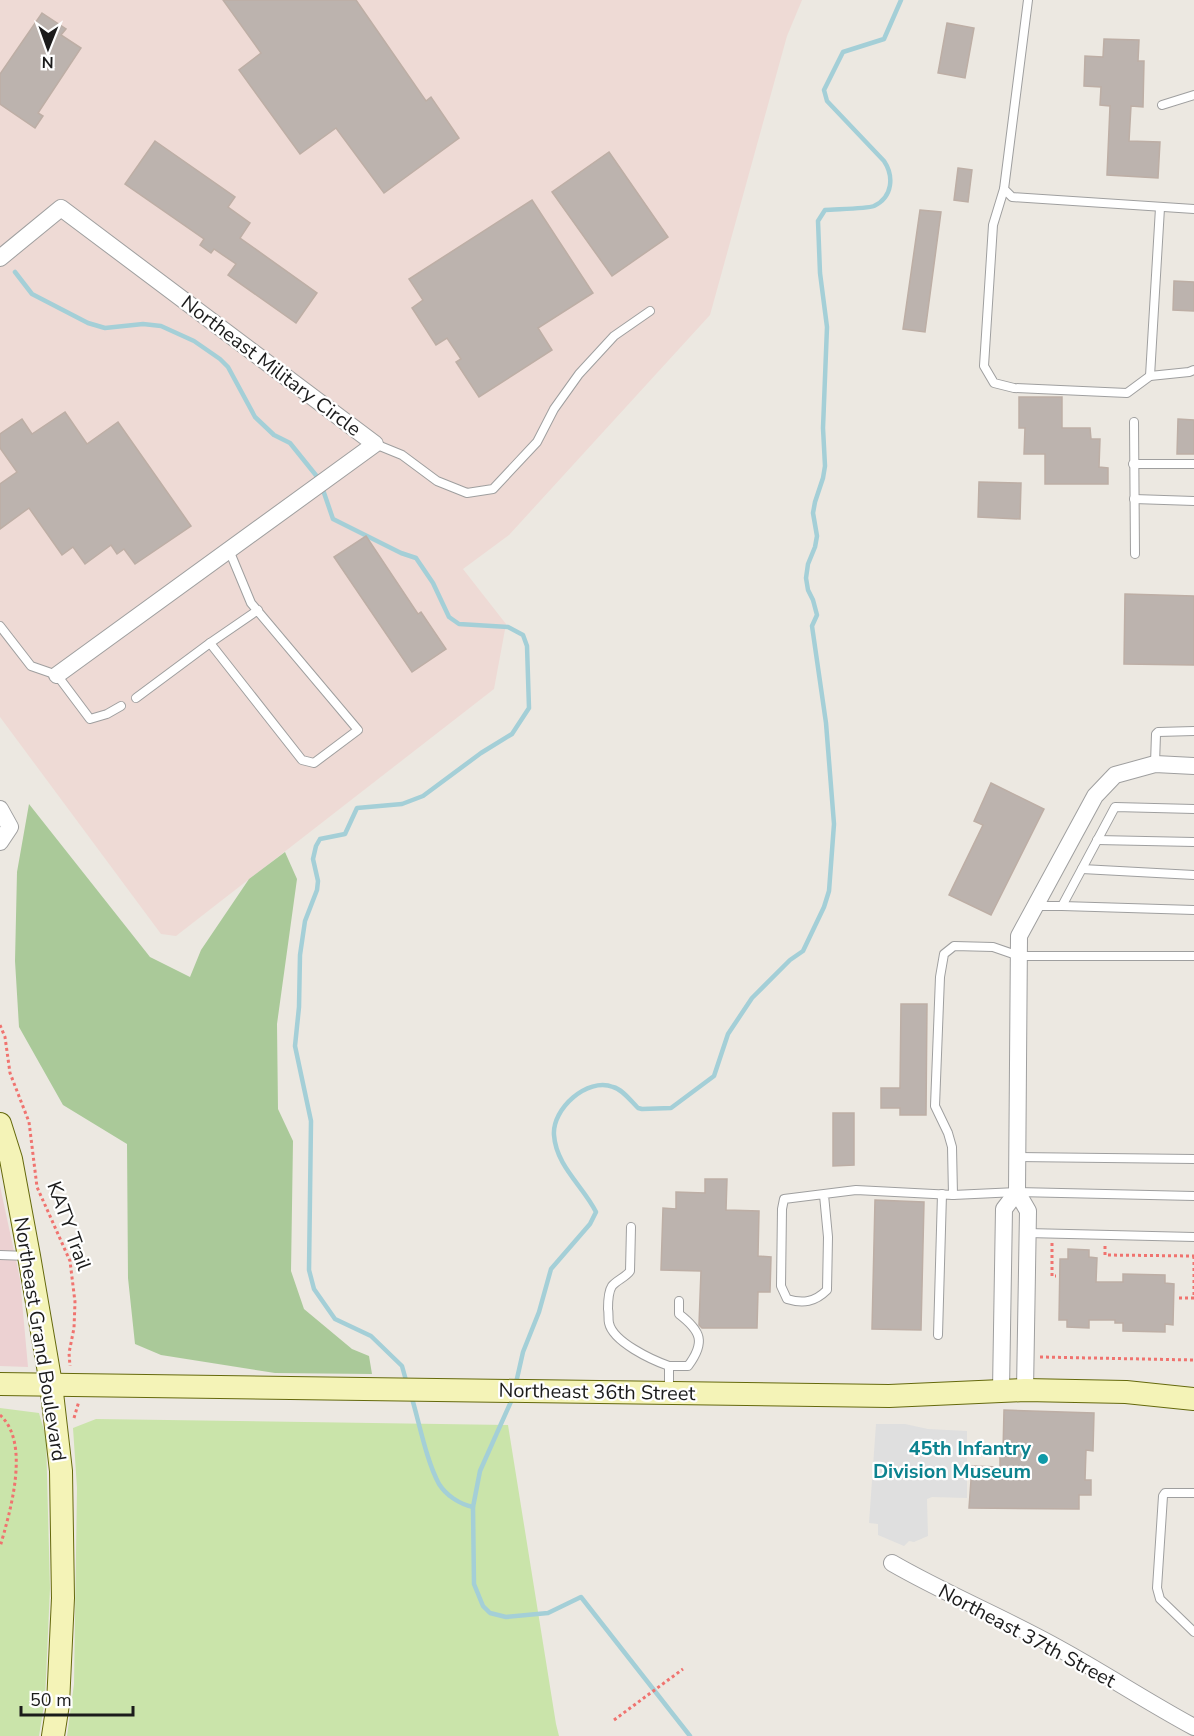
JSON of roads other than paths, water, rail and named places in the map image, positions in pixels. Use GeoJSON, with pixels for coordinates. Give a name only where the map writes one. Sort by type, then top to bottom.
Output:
{"type":"FeatureCollection","features":[{"type":"Feature","properties":{"kind":"main road","name":"Northeast Grand Boulevard"},"geometry":{"type":"LineString","coordinates":[[0,1124],[5,1159],[29,1256],[51,1384],[61,1471],[63,1598],[58,1704],[53,1736]]}},
{"type":"Feature","properties":{"kind":"main road","name":"Northeast 36th Street"},"geometry":{"type":"LineString","coordinates":[[0,1383],[51,1384],[77,1394],[669,1393],[889,1396],[1025,1390],[1102,1391],[1194,1399]]}},
{"type":"Feature","properties":{"kind":"street","name":"Northeast Military Circle"},"geometry":{"type":"LineString","coordinates":[[0,258],[61,208],[375,444],[57,675]]}},
{"type":"Feature","properties":{"kind":"street"},"geometry":{"type":"LineString","coordinates":[[1025,1390],[1028,1211],[1017,1192],[1019,936],[1095,796],[1115,775],[1155,764],[1194,766]]}},
{"type":"Feature","properties":{"kind":"street"},"geometry":{"type":"LineString","coordinates":[[0,809],[10,827],[0,842]]}},
{"type":"Feature","properties":{"kind":"street"},"geometry":{"type":"LineString","coordinates":[[1001,1390],[1004,1209],[1017,1192]]}},
{"type":"Feature","properties":{"kind":"street","name":"Northeast 37th Street"},"geometry":{"type":"LineString","coordinates":[[892,1563],[1066,1652],[1194,1727]]}},
{"type":"Feature","properties":{"kind":"lane"},"geometry":{"type":"LineString","coordinates":[[1028,0],[1004,189],[993,225],[984,366],[994,383],[1014,388],[1126,393],[1150,376],[1194,370]]}},
{"type":"Feature","properties":{"kind":"lane"},"geometry":{"type":"LineString","coordinates":[[1162,105],[1194,95]]}},
{"type":"Feature","properties":{"kind":"lane"},"geometry":{"type":"LineString","coordinates":[[1004,189],[1012,197],[1194,209]]}},
{"type":"Feature","properties":{"kind":"lane"},"geometry":{"type":"LineString","coordinates":[[1150,376],[1160,208]]}},
{"type":"Feature","properties":{"kind":"lane"},"geometry":{"type":"LineString","coordinates":[[375,444],[402,455],[437,481],[467,493],[493,489],[537,442],[554,409],[579,374],[614,336],[650,311]]}},
{"type":"Feature","properties":{"kind":"lane"},"geometry":{"type":"LineString","coordinates":[[1134,422],[1135,554]]}},
{"type":"Feature","properties":{"kind":"lane"},"geometry":{"type":"LineString","coordinates":[[1133,464],[1194,464]]}},
{"type":"Feature","properties":{"kind":"lane"},"geometry":{"type":"LineString","coordinates":[[1134,499],[1194,501]]}},
{"type":"Feature","properties":{"kind":"lane"},"geometry":{"type":"LineString","coordinates":[[210,643],[302,760],[314,763],[358,730],[251,603],[229,550]]}},
{"type":"Feature","properties":{"kind":"lane"},"geometry":{"type":"LineString","coordinates":[[136,698],[258,610]]}},
{"type":"Feature","properties":{"kind":"lane"},"geometry":{"type":"LineString","coordinates":[[0,626],[31,666],[57,675],[90,719],[107,714],[121,706]]}},
{"type":"Feature","properties":{"kind":"lane"},"geometry":{"type":"LineString","coordinates":[[1155,764],[1156,734],[1158,732],[1194,731]]}},
{"type":"Feature","properties":{"kind":"lane"},"geometry":{"type":"LineString","coordinates":[[1062,906],[1115,807],[1194,809]]}},
{"type":"Feature","properties":{"kind":"lane"},"geometry":{"type":"LineString","coordinates":[[1097,840],[1194,842]]}},
{"type":"Feature","properties":{"kind":"lane"},"geometry":{"type":"LineString","coordinates":[[1082,869],[1194,874]]}},
{"type":"Feature","properties":{"kind":"lane"},"geometry":{"type":"LineString","coordinates":[[1035,906],[1194,910]]}},
{"type":"Feature","properties":{"kind":"lane"},"geometry":{"type":"LineString","coordinates":[[953,1194],[952,1147],[948,1132],[934,1106],[940,977],[944,954],[954,946],[993,946],[1019,956],[1194,956]]}},
{"type":"Feature","properties":{"kind":"lane"},"geometry":{"type":"LineString","coordinates":[[1017,1157],[1194,1159]]}},
{"type":"Feature","properties":{"kind":"lane"},"geometry":{"type":"LineString","coordinates":[[824,1194],[828,1237],[827,1290],[817,1300],[797,1302],[787,1299],[782,1286],[784,1199],[824,1194],[856,1190],[942,1194],[1017,1192],[1194,1196]]}},
{"type":"Feature","properties":{"kind":"lane"},"geometry":{"type":"LineString","coordinates":[[938,1335],[942,1194]]}},
{"type":"Feature","properties":{"kind":"lane"},"geometry":{"type":"LineString","coordinates":[[631,1227],[630,1271],[626,1277],[612,1286],[608,1299],[609,1324],[615,1334],[655,1361],[669,1366],[688,1366],[697,1348],[699,1334],[691,1323],[679,1314],[679,1301]]}},
{"type":"Feature","properties":{"kind":"lane"},"geometry":{"type":"LineString","coordinates":[[1027,1233],[1194,1237]]}},
{"type":"Feature","properties":{"kind":"lane"},"geometry":{"type":"LineString","coordinates":[[0,1256],[29,1256]]}},
{"type":"Feature","properties":{"kind":"lane"},"geometry":{"type":"LineString","coordinates":[[669,1366],[669,1393]]}},
{"type":"Feature","properties":{"kind":"lane"},"geometry":{"type":"LineString","coordinates":[[1194,1493],[1165,1493],[1163,1496],[1157,1588],[1160,1599],[1194,1632]]}},
{"type":"Feature","properties":{"kind":"waterway"},"geometry":{"type":"LineString","coordinates":[[516,1383],[523,1352],[539,1312],[551,1269],[590,1224],[596,1212],[560,1157],[554,1135],[559,1115],[565,1106],[582,1091],[603,1085],[620,1090],[638,1108],[671,1108],[714,1076],[728,1034],[752,998],[790,960],[803,951],[829,891],[834,824],[826,723],[812,626],[817,615],[806,578],[817,536],[813,513],[825,466],[823,428],[827,327],[820,273],[818,221],[825,210],[874,206],[888,192],[890,179],[884,161],[827,101],[824,90],[843,52],[884,39],[901,0]]}},
{"type":"Feature","properties":{"kind":"waterway"},"geometry":{"type":"LineString","coordinates":[[15,272],[32,294],[88,323],[105,328],[143,324],[161,326],[194,341],[228,367],[255,417],[274,435],[290,443],[319,479]]}},
{"type":"Feature","properties":{"kind":"waterway"},"geometry":{"type":"LineString","coordinates":[[322,487],[333,519],[401,553],[416,558],[433,583],[449,617],[459,624],[508,627],[523,635],[527,646],[529,708],[512,734],[481,753],[423,796],[402,804],[357,808],[345,834],[320,839],[313,859],[318,881],[317,890],[305,921],[300,955],[299,1007],[295,1046],[311,1121],[309,1270],[314,1289],[335,1319],[371,1336],[402,1366],[407,1384]]}},
{"type":"Feature","properties":{"kind":"waterway"},"geometry":{"type":"LineString","coordinates":[[411,1395],[427,1452],[439,1484],[453,1499],[473,1507]]}},
{"type":"Feature","properties":{"kind":"waterway"},"geometry":{"type":"LineString","coordinates":[[513,1397],[480,1471],[473,1507],[474,1584],[483,1606],[490,1613],[506,1617],[548,1613],[581,1597],[690,1736]]}},
{"type":"Feature","properties":{"kind":"place","name":"45th Infantry Division Museum"},"geometry":{"type":"Point","coordinates":[1043,1459]}}]}
